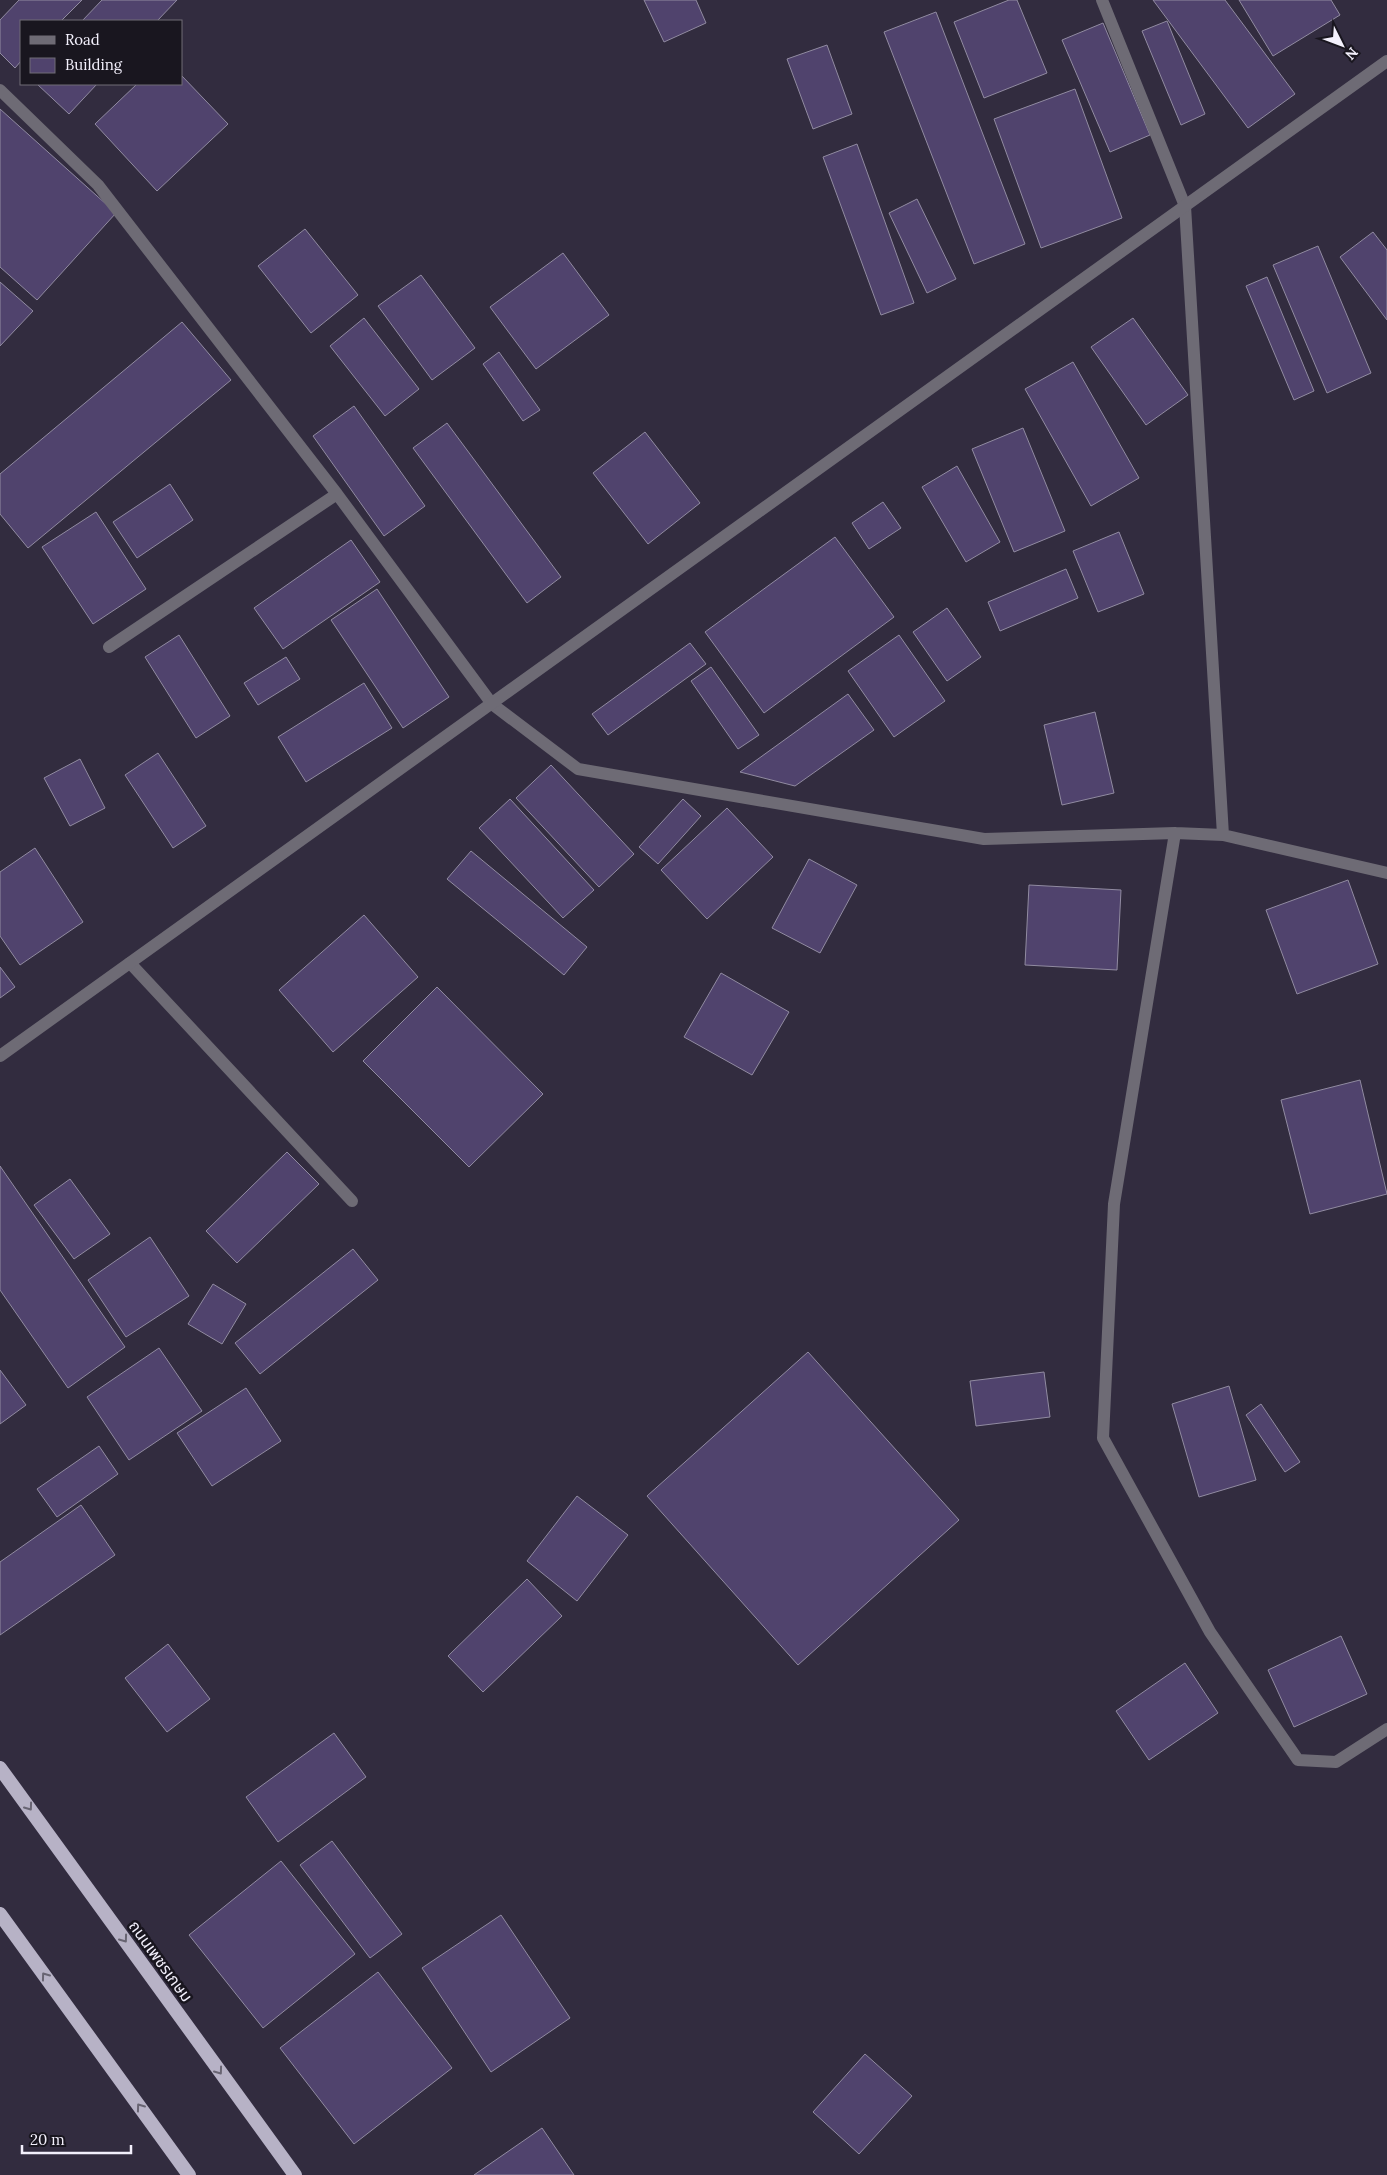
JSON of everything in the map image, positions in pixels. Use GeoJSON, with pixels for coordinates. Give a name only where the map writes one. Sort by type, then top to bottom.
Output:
{"type":"FeatureCollection","features":[{"type":"Feature","properties":{"kind":"highway","name":"ถนนเพชรเกษม"},"geometry":{"type":"LineString","coordinates":[[0,1768],[294,2175]]}},
{"type":"Feature","properties":{"kind":"highway"},"geometry":{"type":"LineString","coordinates":[[0,1914],[189,2175]]}},
{"type":"Feature","properties":{"kind":"street"},"geometry":{"type":"LineString","coordinates":[[1102,0],[1185,206],[1223,835]]}},
{"type":"Feature","properties":{"kind":"street"},"geometry":{"type":"LineString","coordinates":[[0,1056],[1387,62]]}},
{"type":"Feature","properties":{"kind":"street"},"geometry":{"type":"LineString","coordinates":[[0,90],[98,185],[337,494],[492,704],[578,769],[984,839],[1175,833],[1223,835],[1387,873]]}},
{"type":"Feature","properties":{"kind":"street"},"geometry":{"type":"LineString","coordinates":[[109,647],[337,494]]}},
{"type":"Feature","properties":{"kind":"street"},"geometry":{"type":"LineString","coordinates":[[1175,833],[1114,1204],[1103,1438],[1210,1632],[1298,1760],[1336,1762],[1387,1729]]}},
{"type":"Feature","properties":{"kind":"street"},"geometry":{"type":"LineString","coordinates":[[130,963],[352,1201]]}},
{"type":"Feature","properties":{"kind":"building"},"geometry":{"type":"Polygon","coordinates":[[[19,0],[82,0],[62,20],[20,20],[20,62],[15,68],[0,53],[0,20],[19,0]]]}},
{"type":"Feature","properties":{"kind":"building"},"geometry":{"type":"Polygon","coordinates":[[[102,0],[177,0],[158,20],[83,20],[102,0]]]}},
{"type":"Feature","properties":{"kind":"building"},"geometry":{"type":"Polygon","coordinates":[[[644,0],[696,0],[706,23],[664,42],[644,0]]]}},
{"type":"Feature","properties":{"kind":"building"},"geometry":{"type":"Polygon","coordinates":[[[1009,0],[1017,0],[1047,73],[984,98],[954,22],[1009,0]]]}},
{"type":"Feature","properties":{"kind":"building"},"geometry":{"type":"Polygon","coordinates":[[[1153,0],[1225,0],[1295,94],[1248,128],[1153,0]]]}},
{"type":"Feature","properties":{"kind":"building"},"geometry":{"type":"Polygon","coordinates":[[[1239,0],[1331,0],[1340,15],[1273,56],[1239,0]]]}},
{"type":"Feature","properties":{"kind":"building"},"geometry":{"type":"Polygon","coordinates":[[[936,12],[1025,244],[974,264],[884,32],[936,12]]]}},
{"type":"Feature","properties":{"kind":"building"},"geometry":{"type":"Polygon","coordinates":[[[1167,21],[1205,114],[1181,125],[1142,31],[1167,21]]]}},
{"type":"Feature","properties":{"kind":"building"},"geometry":{"type":"Polygon","coordinates":[[[1103,23],[1150,135],[1110,152],[1062,40],[1103,23]]]}},
{"type":"Feature","properties":{"kind":"building"},"geometry":{"type":"Polygon","coordinates":[[[827,45],[852,114],[813,129],[787,59],[827,45]]]}},
{"type":"Feature","properties":{"kind":"building"},"geometry":{"type":"Polygon","coordinates":[[[182,76],[228,124],[157,191],[95,124],[136,85],[182,85],[182,76]]]}},
{"type":"Feature","properties":{"kind":"building"},"geometry":{"type":"Polygon","coordinates":[[[38,85],[96,85],[69,114],[38,85]]]}},
{"type":"Feature","properties":{"kind":"building"},"geometry":{"type":"Polygon","coordinates":[[[1075,89],[1122,218],[1041,248],[994,119],[1075,89]]]}},
{"type":"Feature","properties":{"kind":"building"},"geometry":{"type":"Polygon","coordinates":[[[0,109],[116,213],[37,300],[0,267],[0,109]]]}},
{"type":"Feature","properties":{"kind":"building"},"geometry":{"type":"Polygon","coordinates":[[[857,144],[914,303],[881,315],[823,157],[857,144]]]}},
{"type":"Feature","properties":{"kind":"building"},"geometry":{"type":"Polygon","coordinates":[[[917,199],[956,279],[927,293],[889,213],[917,199]]]}},
{"type":"Feature","properties":{"kind":"building"},"geometry":{"type":"Polygon","coordinates":[[[305,229],[358,295],[311,333],[258,266],[305,229]]]}},
{"type":"Feature","properties":{"kind":"building"},"geometry":{"type":"Polygon","coordinates":[[[1373,232],[1387,250],[1387,320],[1340,257],[1373,232]]]}},
{"type":"Feature","properties":{"kind":"building"},"geometry":{"type":"Polygon","coordinates":[[[1318,246],[1371,373],[1327,393],[1273,265],[1318,246]]]}},
{"type":"Feature","properties":{"kind":"building"},"geometry":{"type":"Polygon","coordinates":[[[563,253],[609,315],[536,369],[490,307],[563,253]]]}},
{"type":"Feature","properties":{"kind":"building"},"geometry":{"type":"Polygon","coordinates":[[[421,275],[475,348],[432,380],[378,306],[421,275]]]}},
{"type":"Feature","properties":{"kind":"building"},"geometry":{"type":"Polygon","coordinates":[[[1267,277],[1314,391],[1294,400],[1246,286],[1267,277]]]}},
{"type":"Feature","properties":{"kind":"building"},"geometry":{"type":"Polygon","coordinates":[[[0,282],[33,311],[0,346],[0,282]]]}},
{"type":"Feature","properties":{"kind":"building"},"geometry":{"type":"Polygon","coordinates":[[[364,318],[419,389],[385,416],[330,346],[364,318]]]}},
{"type":"Feature","properties":{"kind":"building"},"geometry":{"type":"Polygon","coordinates":[[[1133,318],[1188,395],[1146,425],[1091,347],[1133,318]]]}},
{"type":"Feature","properties":{"kind":"building"},"geometry":{"type":"Polygon","coordinates":[[[182,322],[231,380],[28,548],[0,514],[0,474],[182,322]]]}},
{"type":"Feature","properties":{"kind":"building"},"geometry":{"type":"Polygon","coordinates":[[[499,352],[540,410],[523,421],[483,364],[499,352]]]}},
{"type":"Feature","properties":{"kind":"building"},"geometry":{"type":"Polygon","coordinates":[[[1073,362],[1139,478],[1091,506],[1025,389],[1073,362]]]}},
{"type":"Feature","properties":{"kind":"building"},"geometry":{"type":"Polygon","coordinates":[[[354,406],[425,506],[384,536],[313,436],[354,406]]]}},
{"type":"Feature","properties":{"kind":"building"},"geometry":{"type":"Polygon","coordinates":[[[447,423],[561,577],[527,603],[413,448],[447,423]]]}},
{"type":"Feature","properties":{"kind":"building"},"geometry":{"type":"Polygon","coordinates":[[[1023,428],[1065,531],[1014,552],[972,449],[1023,428]]]}},
{"type":"Feature","properties":{"kind":"building"},"geometry":{"type":"Polygon","coordinates":[[[645,432],[700,503],[648,544],[593,473],[645,432]]]}},
{"type":"Feature","properties":{"kind":"building"},"geometry":{"type":"Polygon","coordinates":[[[957,466],[1000,542],[966,562],[922,487],[957,466]]]}},
{"type":"Feature","properties":{"kind":"building"},"geometry":{"type":"Polygon","coordinates":[[[170,484],[193,520],[137,558],[113,522],[170,484]]]}},
{"type":"Feature","properties":{"kind":"building"},"geometry":{"type":"Polygon","coordinates":[[[883,502],[901,528],[869,549],[852,523],[883,502]]]}},
{"type":"Feature","properties":{"kind":"building"},"geometry":{"type":"Polygon","coordinates":[[[96,512],[146,589],[93,624],[42,547],[96,512]]]}},
{"type":"Feature","properties":{"kind":"building"},"geometry":{"type":"Polygon","coordinates":[[[1119,532],[1144,594],[1098,612],[1073,551],[1119,532]]]}},
{"type":"Feature","properties":{"kind":"building"},"geometry":{"type":"Polygon","coordinates":[[[835,537],[894,617],[764,713],[705,632],[835,537]]]}},
{"type":"Feature","properties":{"kind":"building"},"geometry":{"type":"Polygon","coordinates":[[[351,540],[380,582],[283,649],[254,608],[351,540]]]}},
{"type":"Feature","properties":{"kind":"building"},"geometry":{"type":"Polygon","coordinates":[[[1066,569],[1078,598],[1000,631],[988,602],[1066,569]]]}},
{"type":"Feature","properties":{"kind":"building"},"geometry":{"type":"Polygon","coordinates":[[[377,589],[449,697],[403,728],[331,620],[377,589]]]}},
{"type":"Feature","properties":{"kind":"building"},"geometry":{"type":"Polygon","coordinates":[[[947,608],[981,657],[947,681],[913,632],[947,608]]]}},
{"type":"Feature","properties":{"kind":"building"},"geometry":{"type":"Polygon","coordinates":[[[179,635],[230,716],[196,738],[145,657],[179,635]]]}},
{"type":"Feature","properties":{"kind":"building"},"geometry":{"type":"Polygon","coordinates":[[[899,635],[945,701],[894,737],[848,671],[899,635]]]}},
{"type":"Feature","properties":{"kind":"building"},"geometry":{"type":"Polygon","coordinates":[[[690,643],[706,664],[608,735],[592,714],[690,643]]]}},
{"type":"Feature","properties":{"kind":"building"},"geometry":{"type":"Polygon","coordinates":[[[286,657],[300,679],[258,705],[244,683],[286,657]]]}},
{"type":"Feature","properties":{"kind":"building"},"geometry":{"type":"Polygon","coordinates":[[[711,667],[759,735],[738,749],[691,681],[711,667]]]}},
{"type":"Feature","properties":{"kind":"building"},"geometry":{"type":"Polygon","coordinates":[[[364,683],[392,728],[306,782],[278,737],[364,683]]]}},
{"type":"Feature","properties":{"kind":"building"},"geometry":{"type":"Polygon","coordinates":[[[848,694],[874,730],[795,786],[740,772],[848,694]]]}},
{"type":"Feature","properties":{"kind":"building"},"geometry":{"type":"Polygon","coordinates":[[[1095,712],[1114,793],[1062,805],[1044,725],[1095,712]]]}},
{"type":"Feature","properties":{"kind":"building"},"geometry":{"type":"Polygon","coordinates":[[[158,753],[206,826],[173,848],[125,775],[158,753]]]}},
{"type":"Feature","properties":{"kind":"building"},"geometry":{"type":"Polygon","coordinates":[[[80,759],[105,808],[70,826],[44,778],[80,759]]]}},
{"type":"Feature","properties":{"kind":"building"},"geometry":{"type":"Polygon","coordinates":[[[551,765],[634,854],[599,887],[516,798],[551,765]]]}},
{"type":"Feature","properties":{"kind":"building"},"geometry":{"type":"Polygon","coordinates":[[[510,799],[594,890],[563,918],[479,828],[510,799]]]}},
{"type":"Feature","properties":{"kind":"building"},"geometry":{"type":"Polygon","coordinates":[[[683,799],[701,816],[658,864],[639,847],[683,799]]]}},
{"type":"Feature","properties":{"kind":"building"},"geometry":{"type":"Polygon","coordinates":[[[727,808],[773,857],[707,919],[661,870],[727,808]]]}},
{"type":"Feature","properties":{"kind":"building"},"geometry":{"type":"Polygon","coordinates":[[[35,848],[83,922],[20,965],[0,936],[0,872],[35,848]]]}},
{"type":"Feature","properties":{"kind":"building"},"geometry":{"type":"Polygon","coordinates":[[[471,851],[587,947],[564,975],[447,879],[471,851]]]}},
{"type":"Feature","properties":{"kind":"building"},"geometry":{"type":"Polygon","coordinates":[[[809,859],[857,885],[820,953],[772,928],[809,859]]]}},
{"type":"Feature","properties":{"kind":"building"},"geometry":{"type":"Polygon","coordinates":[[[1348,880],[1378,964],[1297,994],[1266,910],[1348,880]]]}},
{"type":"Feature","properties":{"kind":"building"},"geometry":{"type":"Polygon","coordinates":[[[1029,885],[1121,890],[1117,970],[1025,965],[1029,885]]]}},
{"type":"Feature","properties":{"kind":"building"},"geometry":{"type":"Polygon","coordinates":[[[364,915],[418,977],[333,1052],[279,990],[364,915]]]}},
{"type":"Feature","properties":{"kind":"building"},"geometry":{"type":"Polygon","coordinates":[[[0,967],[15,987],[0,998],[0,967]]]}},
{"type":"Feature","properties":{"kind":"building"},"geometry":{"type":"Polygon","coordinates":[[[721,973],[789,1012],[752,1075],[684,1037],[721,973]]]}},
{"type":"Feature","properties":{"kind":"building"},"geometry":{"type":"Polygon","coordinates":[[[437,987],[543,1094],[469,1167],[363,1061],[437,987]]]}},
{"type":"Feature","properties":{"kind":"building"},"geometry":{"type":"Polygon","coordinates":[[[1360,1080],[1387,1194],[1310,1214],[1281,1100],[1360,1080]]]}},
{"type":"Feature","properties":{"kind":"building"},"geometry":{"type":"Polygon","coordinates":[[[287,1152],[319,1184],[237,1263],[206,1231],[287,1152]]]}},
{"type":"Feature","properties":{"kind":"building"},"geometry":{"type":"Polygon","coordinates":[[[0,1166],[125,1347],[68,1388],[0,1290],[0,1166]]]}},
{"type":"Feature","properties":{"kind":"building"},"geometry":{"type":"Polygon","coordinates":[[[70,1179],[110,1234],[74,1259],[34,1205],[70,1179]]]}},
{"type":"Feature","properties":{"kind":"building"},"geometry":{"type":"Polygon","coordinates":[[[150,1237],[189,1296],[126,1337],[88,1280],[150,1237]]]}},
{"type":"Feature","properties":{"kind":"building"},"geometry":{"type":"Polygon","coordinates":[[[353,1249],[378,1280],[260,1374],[235,1343],[353,1249]]]}},
{"type":"Feature","properties":{"kind":"building"},"geometry":{"type":"Polygon","coordinates":[[[213,1284],[246,1304],[222,1344],[188,1324],[213,1284]]]}},
{"type":"Feature","properties":{"kind":"building"},"geometry":{"type":"Polygon","coordinates":[[[159,1348],[202,1411],[129,1460],[87,1397],[159,1348]]]}},
{"type":"Feature","properties":{"kind":"building"},"geometry":{"type":"Polygon","coordinates":[[[808,1352],[959,1520],[798,1665],[647,1496],[808,1352]]]}},
{"type":"Feature","properties":{"kind":"building"},"geometry":{"type":"Polygon","coordinates":[[[0,1370],[26,1405],[0,1424],[0,1370]]]}},
{"type":"Feature","properties":{"kind":"building"},"geometry":{"type":"Polygon","coordinates":[[[1044,1372],[1050,1417],[976,1426],[970,1381],[1044,1372]]]}},
{"type":"Feature","properties":{"kind":"building"},"geometry":{"type":"Polygon","coordinates":[[[1229,1386],[1256,1480],[1199,1497],[1172,1404],[1229,1386]]]}},
{"type":"Feature","properties":{"kind":"building"},"geometry":{"type":"Polygon","coordinates":[[[246,1388],[281,1441],[212,1486],[177,1433],[246,1388]]]}},
{"type":"Feature","properties":{"kind":"building"},"geometry":{"type":"Polygon","coordinates":[[[1261,1404],[1300,1462],[1285,1472],[1246,1415],[1261,1404]]]}},
{"type":"Feature","properties":{"kind":"building"},"geometry":{"type":"Polygon","coordinates":[[[99,1446],[118,1474],[57,1517],[37,1489],[99,1446]]]}},
{"type":"Feature","properties":{"kind":"building"},"geometry":{"type":"Polygon","coordinates":[[[577,1496],[628,1535],[577,1601],[527,1561],[577,1496]]]}},
{"type":"Feature","properties":{"kind":"building"},"geometry":{"type":"Polygon","coordinates":[[[81,1505],[115,1555],[0,1635],[0,1562],[81,1505]]]}},
{"type":"Feature","properties":{"kind":"building"},"geometry":{"type":"Polygon","coordinates":[[[527,1579],[562,1616],[483,1692],[448,1656],[527,1579]]]}},
{"type":"Feature","properties":{"kind":"building"},"geometry":{"type":"Polygon","coordinates":[[[1341,1636],[1367,1694],[1294,1727],[1268,1670],[1341,1636]]]}},
{"type":"Feature","properties":{"kind":"building"},"geometry":{"type":"Polygon","coordinates":[[[168,1644],[210,1699],[167,1732],[125,1678],[168,1644]]]}},
{"type":"Feature","properties":{"kind":"building"},"geometry":{"type":"Polygon","coordinates":[[[1185,1663],[1218,1713],[1149,1760],[1116,1711],[1185,1663]]]}},
{"type":"Feature","properties":{"kind":"building"},"geometry":{"type":"Polygon","coordinates":[[[334,1733],[366,1777],[278,1842],[246,1797],[334,1733]]]}},
{"type":"Feature","properties":{"kind":"building"},"geometry":{"type":"Polygon","coordinates":[[[332,1841],[402,1934],[370,1958],[300,1865],[332,1841]]]}},
{"type":"Feature","properties":{"kind":"building"},"geometry":{"type":"Polygon","coordinates":[[[281,1861],[355,1954],[263,2028],[189,1935],[281,1861]]]}},
{"type":"Feature","properties":{"kind":"building"},"geometry":{"type":"Polygon","coordinates":[[[501,1915],[570,2018],[491,2072],[422,1968],[501,1915]]]}},
{"type":"Feature","properties":{"kind":"building"},"geometry":{"type":"Polygon","coordinates":[[[378,1972],[452,2068],[354,2144],[280,2048],[378,1972]]]}},
{"type":"Feature","properties":{"kind":"building"},"geometry":{"type":"Polygon","coordinates":[[[865,2054],[912,2096],[859,2154],[813,2112],[865,2054]]]}},
{"type":"Feature","properties":{"kind":"building"},"geometry":{"type":"Polygon","coordinates":[[[542,2128],[574,2175],[474,2175],[542,2128]]]}}]}
